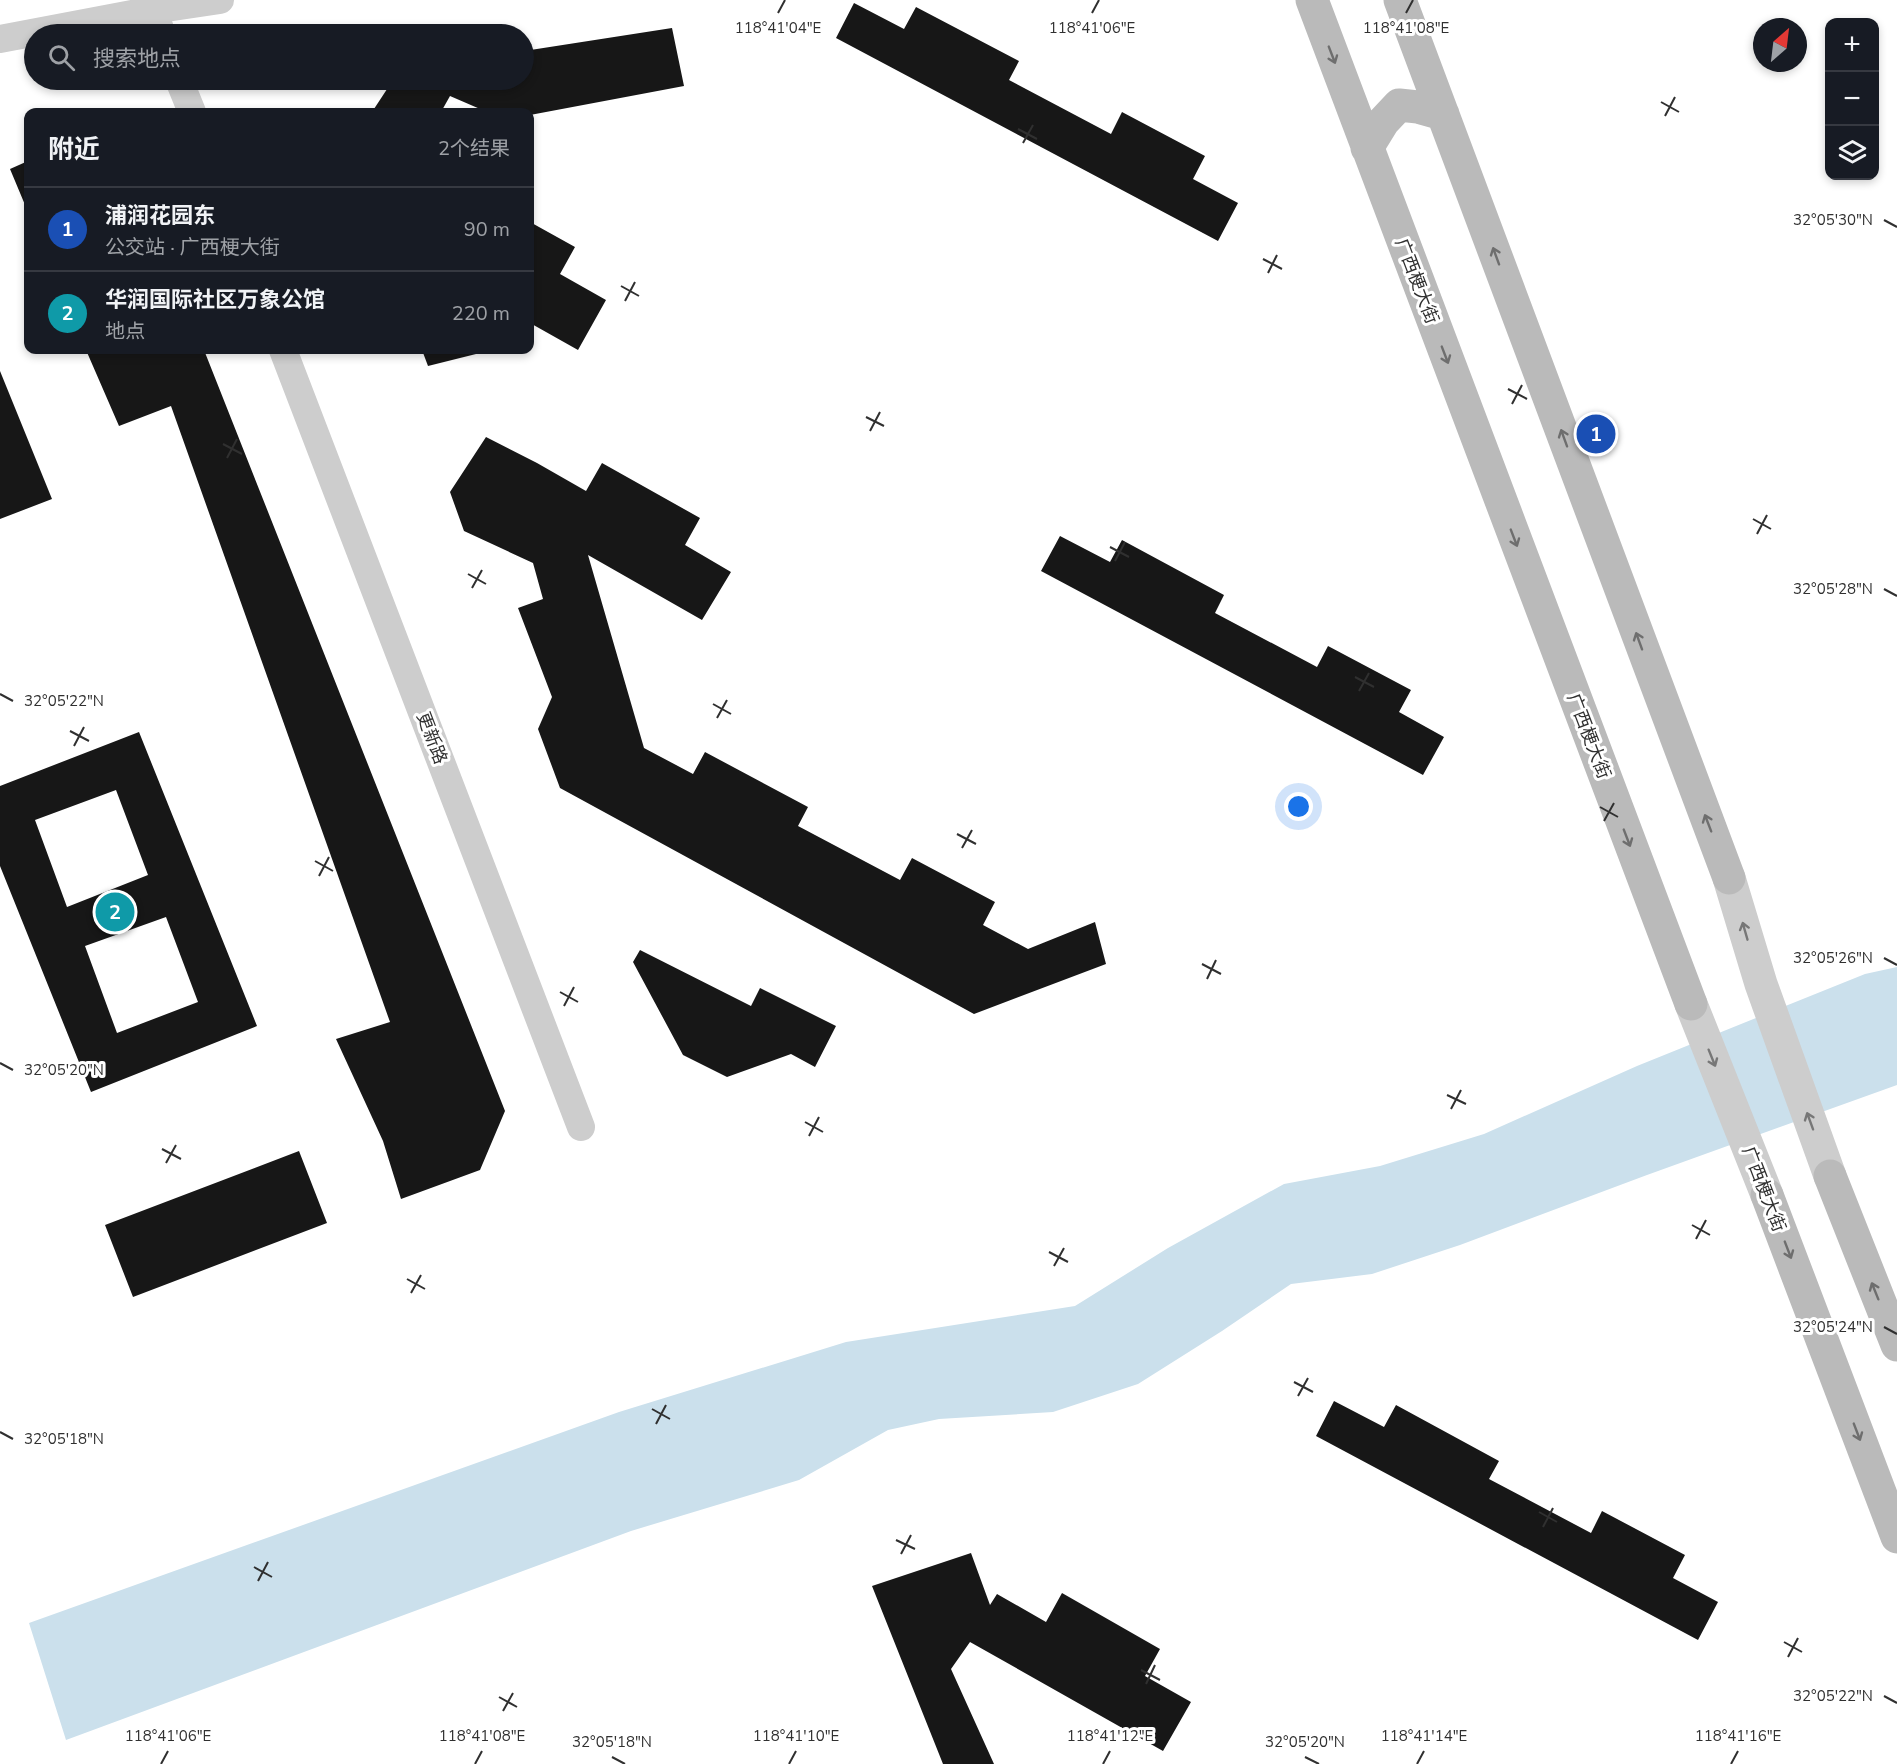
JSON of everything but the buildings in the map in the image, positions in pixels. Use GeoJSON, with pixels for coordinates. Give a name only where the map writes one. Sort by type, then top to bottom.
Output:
{"type":"FeatureCollection","features":[{"type":"Feature","properties":{"kind":"main road","name":"广西梗大街"},"geometry":{"type":"LineString","coordinates":[[1312,0],[1691,1004]]}},
{"type":"Feature","properties":{"kind":"main road"},"geometry":{"type":"LineString","coordinates":[[1400,0],[1729,878]]}},
{"type":"Feature","properties":{"kind":"main road"},"geometry":{"type":"LineString","coordinates":[[1367,148],[1383,122],[1399,105],[1418,107],[1443,114]]}},
{"type":"Feature","properties":{"kind":"main road"},"geometry":{"type":"LineString","coordinates":[[1830,1176],[1897,1345]]}},
{"type":"Feature","properties":{"kind":"main road","name":"广西梗大街"},"geometry":{"type":"LineString","coordinates":[[1767,1195],[1897,1538]]}},
{"type":"Feature","properties":{"kind":"street"},"geometry":{"type":"LineString","coordinates":[[96,24],[154,15],[220,0]]}},
{"type":"Feature","properties":{"kind":"street"},"geometry":{"type":"LineString","coordinates":[[0,39],[24,35]]}},
{"type":"Feature","properties":{"kind":"street"},"geometry":{"type":"LineString","coordinates":[[183,90],[190,108]]}},
{"type":"Feature","properties":{"kind":"street","name":"更新路"},"geometry":{"type":"LineString","coordinates":[[285,354],[581,1127]]}},
{"type":"Feature","properties":{"kind":"street"},"geometry":{"type":"LineString","coordinates":[[1729,878],[1761,984],[1830,1176]]}},
{"type":"Feature","properties":{"kind":"street","name":"广西梗大街"},"geometry":{"type":"LineString","coordinates":[[1691,1004],[1767,1195]]}},
{"type":"Feature","properties":{"kind":"water"},"geometry":{"type":"Polygon","coordinates":[[[1897,967],[1897,1085],[1460,1245],[1372,1274],[1291,1284],[1138,1384],[1053,1412],[939,1419],[888,1430],[799,1480],[631,1531],[66,1740],[29,1623],[619,1412],[846,1342],[1075,1306],[1168,1248],[1284,1184],[1380,1166],[1484,1134],[1637,1066],[1865,974],[1897,967]]]}},
{"type":"Feature","properties":{"kind":"place","name":"浦润花园东"},"geometry":{"type":"Point","coordinates":[1596,434]}},
{"type":"Feature","properties":{"kind":"place","name":"华润国际社区万象公馆"},"geometry":{"type":"Point","coordinates":[115,912]}}]}
